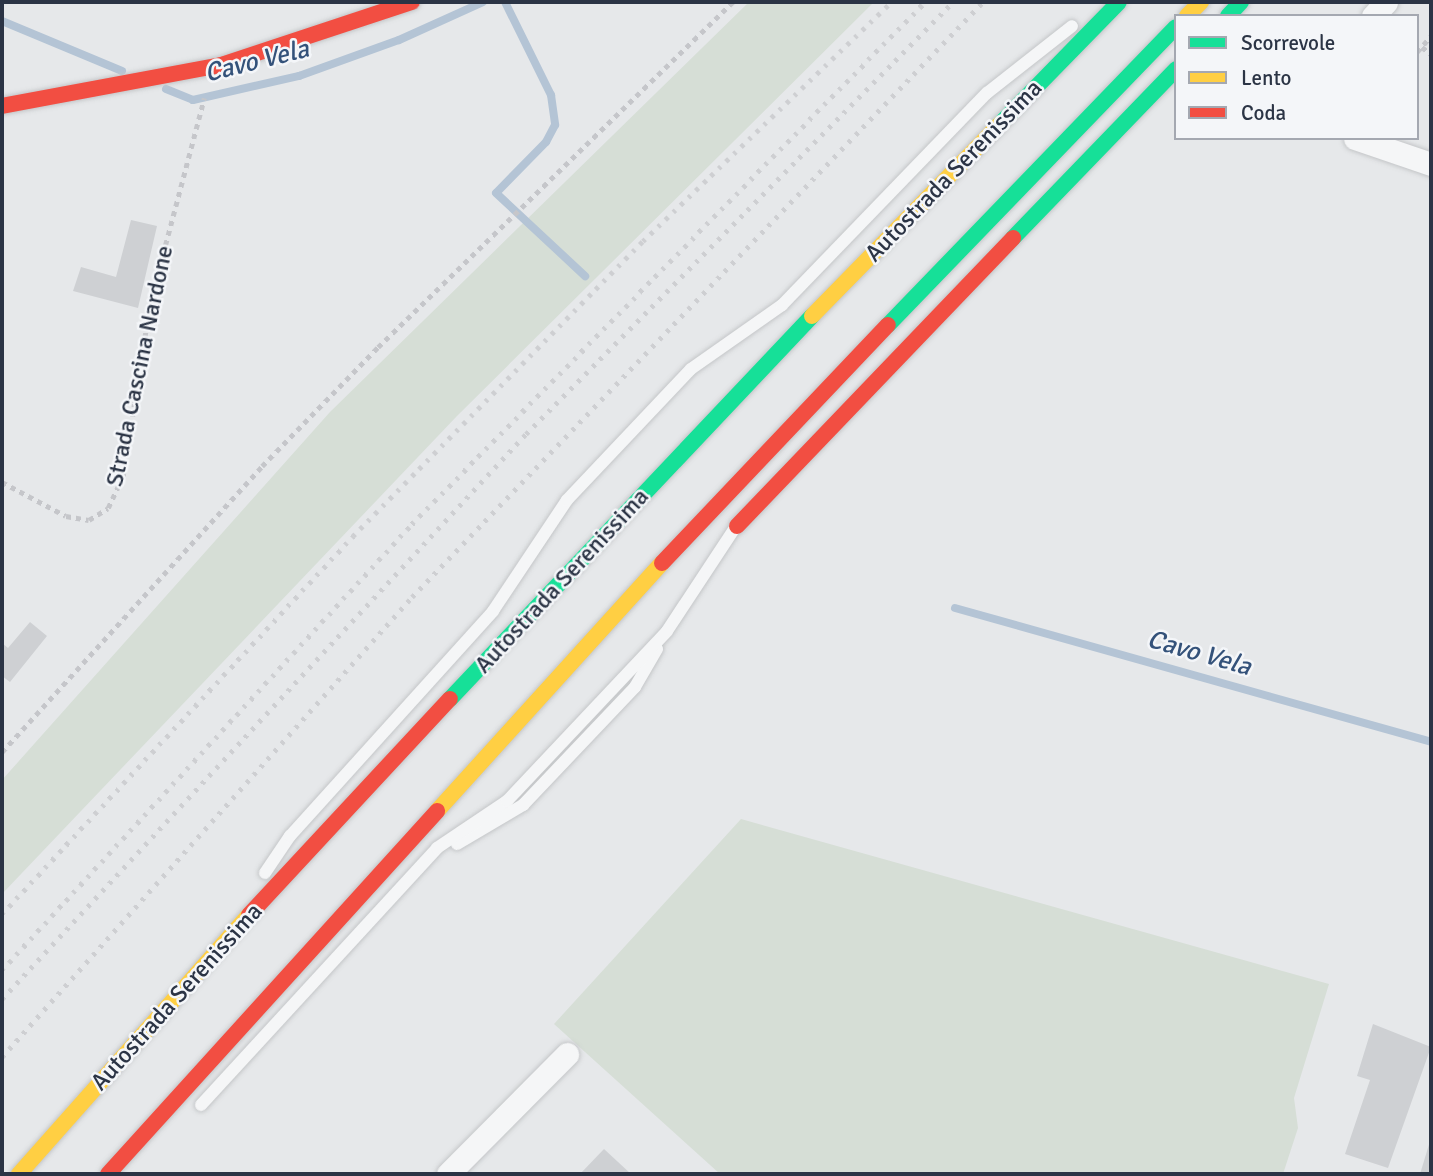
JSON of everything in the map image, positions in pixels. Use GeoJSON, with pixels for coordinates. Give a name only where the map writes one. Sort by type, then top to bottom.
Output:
{"type":"FeatureCollection","features":[{"type":"Feature","properties":{"kind":"main road"},"geometry":{"type":"LineString","coordinates":[[2,106],[221,65],[412,2]]}},
{"type":"Feature","properties":{"kind":"main road","name":"Autostrada Serenissima"},"geometry":{"type":"LineString","coordinates":[[19,1174],[197,971],[787,342],[1119,2]]}},
{"type":"Feature","properties":{"kind":"main road"},"geometry":{"type":"LineString","coordinates":[[108,1174],[694,527],[1174,29]]}},
{"type":"Feature","properties":{"kind":"main road"},"geometry":{"type":"LineString","coordinates":[[737,526],[1174,71]]}},
{"type":"Feature","properties":{"kind":"main road"},"geometry":{"type":"LineString","coordinates":[[121,1174],[171,1131]]}},
{"type":"Feature","properties":{"kind":"street"},"geometry":{"type":"LineString","coordinates":[[1361,140],[1431,164]]}},
{"type":"Feature","properties":{"kind":"street"},"geometry":{"type":"LineString","coordinates":[[448,1174],[567,1054]]}},
{"type":"Feature","properties":{"kind":"lane"},"geometry":{"type":"LineString","coordinates":[[197,971],[290,836],[493,611],[567,500],[691,369],[782,304],[987,93],[1106,2]]}},
{"type":"Feature","properties":{"kind":"lane"},"geometry":{"type":"LineString","coordinates":[[196,1110],[437,848],[507,801],[667,631],[737,526]]}},
{"type":"Feature","properties":{"kind":"path"},"geometry":{"type":"LineString","coordinates":[[2,752],[261,467],[505,221],[733,2]]}},
{"type":"Feature","properties":{"kind":"path"},"geometry":{"type":"LineString","coordinates":[[1419,50],[1431,37]]}},
{"type":"Feature","properties":{"kind":"path"},"geometry":{"type":"LineString","coordinates":[[1422,47],[1431,54]]}},
{"type":"Feature","properties":{"kind":"path","name":"Strada Cascina Nardone"},"geometry":{"type":"LineString","coordinates":[[2,482],[66,516],[89,520],[108,508],[123,475],[150,303],[199,109]]}},
{"type":"Feature","properties":{"kind":"shaded area"},"geometry":{"type":"Polygon","coordinates":[[[749,2],[874,2],[457,416],[2,894],[2,780],[330,412],[749,2]]]}},
{"type":"Feature","properties":{"kind":"shaded area"},"geometry":{"type":"Polygon","coordinates":[[[741,819],[1329,984],[1294,1098],[1298,1128],[1283,1174],[720,1174],[554,1024],[741,819]]]}},
{"type":"Feature","properties":{"kind":"building"},"geometry":{"type":"Polygon","coordinates":[[[131,220],[157,226],[138,308],[73,291],[81,267],[116,277],[131,220]]]}},
{"type":"Feature","properties":{"kind":"building"},"geometry":{"type":"Polygon","coordinates":[[[30,622],[47,636],[10,682],[2,676],[2,643],[8,648],[30,622]]]}},
{"type":"Feature","properties":{"kind":"building"},"geometry":{"type":"Polygon","coordinates":[[[1373,1024],[1431,1047],[1388,1168],[1345,1154],[1370,1080],[1357,1076],[1373,1024]]]}},
{"type":"Feature","properties":{"kind":"building"},"geometry":{"type":"Polygon","coordinates":[[[1431,1138],[1431,1174],[1420,1174],[1431,1138]]]}},
{"type":"Feature","properties":{"kind":"building"},"geometry":{"type":"Polygon","coordinates":[[[604,1149],[631,1174],[580,1174],[604,1149]]]}},
{"type":"Feature","properties":{"kind":"waterway","name":"Cavo Vela"},"geometry":{"type":"LineString","coordinates":[[166,89],[193,100],[299,76],[399,40],[483,2]]}},
{"type":"Feature","properties":{"kind":"waterway","name":"Cavo Vela"},"geometry":{"type":"LineString","coordinates":[[505,2],[551,95],[555,125],[546,142],[496,193],[585,276]]}},
{"type":"Feature","properties":{"kind":"waterway","name":"Cavo Vela"},"geometry":{"type":"LineString","coordinates":[[2,21],[122,71]]}},
{"type":"Feature","properties":{"kind":"waterway","name":"Cavo Vela"},"geometry":{"type":"LineString","coordinates":[[955,608],[1431,742]]}},
{"type":"Feature","properties":{"kind":"railway"},"geometry":{"type":"LineString","coordinates":[[2,914],[353,536],[643,241],[891,2]]}},
{"type":"Feature","properties":{"kind":"railway"},"geometry":{"type":"LineString","coordinates":[[2,970],[412,524],[925,2]]}},
{"type":"Feature","properties":{"kind":"railway"},"geometry":{"type":"LineString","coordinates":[[2,999],[526,434],[953,2]]}},
{"type":"Feature","properties":{"kind":"railway"},"geometry":{"type":"LineString","coordinates":[[2,1057],[412,597],[983,2]]}},
{"type":"Feature","properties":{"kind":"traffic: fast"},"geometry":{"type":"LineString","coordinates":[[1000,124],[1119,2]]}},
{"type":"Feature","properties":{"kind":"traffic: fast"},"geometry":{"type":"LineString","coordinates":[[1230,14],[1241,2]]}},
{"type":"Feature","properties":{"kind":"traffic: fast"},"geometry":{"type":"LineString","coordinates":[[888,325],[1174,29]]}},
{"type":"Feature","properties":{"kind":"traffic: fast"},"geometry":{"type":"LineString","coordinates":[[1013,238],[1174,71]]}},
{"type":"Feature","properties":{"kind":"traffic: fast"},"geometry":{"type":"LineString","coordinates":[[450,699],[812,316]]}},
{"type":"Feature","properties":{"kind":"traffic: slow"},"geometry":{"type":"LineString","coordinates":[[1189,14],[1201,2]]}},
{"type":"Feature","properties":{"kind":"traffic: slow"},"geometry":{"type":"LineString","coordinates":[[812,316],[1000,124]]}},
{"type":"Feature","properties":{"kind":"traffic: slow"},"geometry":{"type":"LineString","coordinates":[[437,811],[662,563]]}},
{"type":"Feature","properties":{"kind":"traffic: slow"},"geometry":{"type":"LineString","coordinates":[[19,1174],[249,915]]}},
{"type":"Feature","properties":{"kind":"traffic: jam"},"geometry":{"type":"LineString","coordinates":[[2,106],[221,65],[412,2]]}},
{"type":"Feature","properties":{"kind":"traffic: jam"},"geometry":{"type":"LineString","coordinates":[[737,526],[1013,238]]}},
{"type":"Feature","properties":{"kind":"traffic: jam"},"geometry":{"type":"LineString","coordinates":[[662,563],[888,325]]}},
{"type":"Feature","properties":{"kind":"traffic: jam"},"geometry":{"type":"LineString","coordinates":[[249,915],[450,699]]}},
{"type":"Feature","properties":{"kind":"traffic: jam"},"geometry":{"type":"LineString","coordinates":[[108,1174],[437,811]]}}]}
